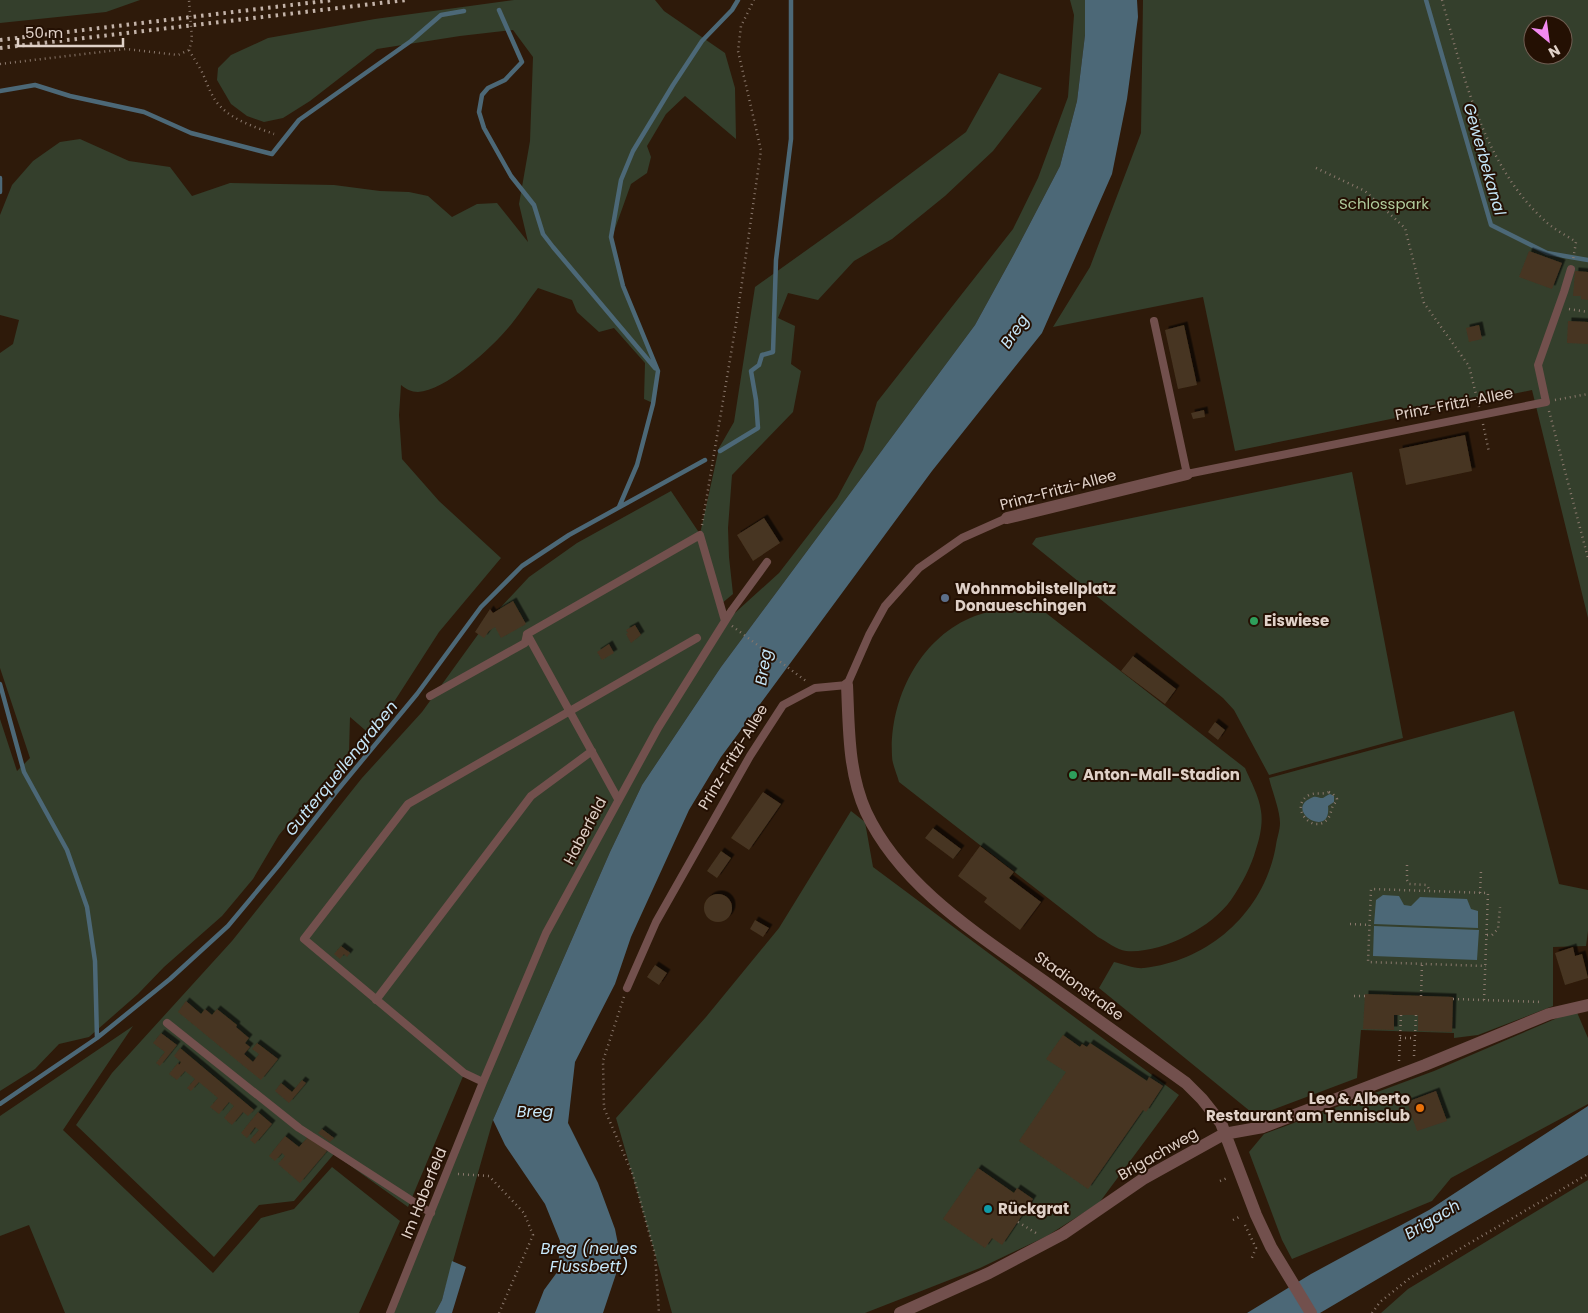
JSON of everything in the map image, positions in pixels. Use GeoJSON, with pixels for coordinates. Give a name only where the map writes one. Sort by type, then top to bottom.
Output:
{"type":"FeatureCollection","features":[{"type":"Feature","properties":{"kind":"street","name":"Prinz-Fritzi-Allee"},"geometry":{"type":"LineString","coordinates":[[1006,518],[1187,474]]}},
{"type":"Feature","properties":{"kind":"street","name":"Stadionstraße"},"geometry":{"type":"LineString","coordinates":[[847,685],[849,745],[856,782],[866,811],[881,838],[902,865],[928,892],[973,931],[1186,1083],[1202,1100],[1221,1123],[1256,1215],[1280,1262],[1311,1313]]}},
{"type":"Feature","properties":{"kind":"street","name":"Brigachweg"},"geometry":{"type":"LineString","coordinates":[[900,1313],[989,1273],[1063,1234],[1143,1179],[1224,1134],[1263,1127],[1425,1065],[1548,1014],[1588,1005]]}},
{"type":"Feature","properties":{"kind":"lane"},"geometry":{"type":"LineString","coordinates":[[1546,402],[1538,365],[1571,269]]}},
{"type":"Feature","properties":{"kind":"lane"},"geometry":{"type":"LineString","coordinates":[[1154,321],[1187,474]]}},
{"type":"Feature","properties":{"kind":"lane","name":"Prinz-Fritzi-Allee"},"geometry":{"type":"LineString","coordinates":[[1187,474],[1546,402]]}},
{"type":"Feature","properties":{"kind":"lane","name":"Prinz-Fritzi-Allee"},"geometry":{"type":"LineString","coordinates":[[627,988],[661,913],[750,756],[783,705],[815,688],[847,685],[868,635],[885,606],[919,568],[962,538],[1006,518]]}},
{"type":"Feature","properties":{"kind":"lane"},"geometry":{"type":"LineString","coordinates":[[430,696],[525,643],[527,634],[700,535],[728,623]]}},
{"type":"Feature","properties":{"kind":"lane","name":"Haberfeld"},"geometry":{"type":"LineString","coordinates":[[483,1082],[546,933],[618,799],[658,728],[766,562]]}},
{"type":"Feature","properties":{"kind":"lane"},"geometry":{"type":"LineString","coordinates":[[527,634],[618,799]]}},
{"type":"Feature","properties":{"kind":"lane"},"geometry":{"type":"LineString","coordinates":[[483,1082],[464,1073],[304,939],[408,804],[697,638]]}},
{"type":"Feature","properties":{"kind":"lane"},"geometry":{"type":"LineString","coordinates":[[376,1000],[531,796],[592,751]]}},
{"type":"Feature","properties":{"kind":"lane"},"geometry":{"type":"LineString","coordinates":[[167,1023],[299,1128],[431,1213]]}},
{"type":"Feature","properties":{"kind":"lane","name":"Im Haberfeld"},"geometry":{"type":"LineString","coordinates":[[390,1313],[483,1082]]}},
{"type":"Feature","properties":{"kind":"path"},"geometry":{"type":"LineString","coordinates":[[189,0],[192,40],[189,50],[212,95],[219,105],[229,113],[249,124],[274,134]]}},
{"type":"Feature","properties":{"kind":"path"},"geometry":{"type":"LineString","coordinates":[[700,535],[736,324],[761,150],[738,51],[741,26],[754,0]]}},
{"type":"Feature","properties":{"kind":"path"},"geometry":{"type":"LineString","coordinates":[[1442,0],[1467,88],[1486,137],[1515,186],[1528,203],[1545,221],[1576,242],[1575,250]]}},
{"type":"Feature","properties":{"kind":"path"},"geometry":{"type":"LineString","coordinates":[[0,64],[126,49],[178,55],[189,50]]}},
{"type":"Feature","properties":{"kind":"path"},"geometry":{"type":"LineString","coordinates":[[1316,168],[1365,191],[1405,228],[1424,303],[1469,366],[1489,452]]}},
{"type":"Feature","properties":{"kind":"path"},"geometry":{"type":"LineString","coordinates":[[1558,308],[1588,312]]}},
{"type":"Feature","properties":{"kind":"path"},"geometry":{"type":"LineString","coordinates":[[1588,394],[1546,402],[1588,558]]}},
{"type":"Feature","properties":{"kind":"path"},"geometry":{"type":"LineString","coordinates":[[728,623],[800,676]]}},
{"type":"Feature","properties":{"kind":"path"},"geometry":{"type":"LineString","coordinates":[[1316,793],[1325,794],[1332,793],[1337,799],[1328,818],[1322,823],[1314,824],[1307,821],[1302,816],[1301,808],[1303,801],[1309,795],[1316,793]]}},
{"type":"Feature","properties":{"kind":"path"},"geometry":{"type":"LineString","coordinates":[[1407,864],[1407,880],[1409,884],[1427,885],[1430,891]]}},
{"type":"Feature","properties":{"kind":"path"},"geometry":{"type":"LineString","coordinates":[[1480,893],[1481,871]]}},
{"type":"Feature","properties":{"kind":"path"},"geometry":{"type":"LineString","coordinates":[[1484,1000],[1486,966],[1488,893],[1371,889],[1368,962],[1486,966]]}},
{"type":"Feature","properties":{"kind":"path"},"geometry":{"type":"LineString","coordinates":[[1487,935],[1492,935],[1498,928],[1500,907]]}},
{"type":"Feature","properties":{"kind":"path"},"geometry":{"type":"LineString","coordinates":[[1350,924],[1369,925]]}},
{"type":"Feature","properties":{"kind":"path"},"geometry":{"type":"LineString","coordinates":[[1421,996],[1422,964]]}},
{"type":"Feature","properties":{"kind":"path"},"geometry":{"type":"LineString","coordinates":[[627,988],[603,1060],[604,1108],[633,1175],[655,1254],[658,1313]]}},
{"type":"Feature","properties":{"kind":"path"},"geometry":{"type":"LineString","coordinates":[[1354,996],[1365,996]]}},
{"type":"Feature","properties":{"kind":"path"},"geometry":{"type":"LineString","coordinates":[[1453,999],[1542,1002]]}},
{"type":"Feature","properties":{"kind":"path"},"geometry":{"type":"LineString","coordinates":[[1399,1067],[1401,1015]]}},
{"type":"Feature","properties":{"kind":"path"},"geometry":{"type":"LineString","coordinates":[[1414,1061],[1416,1015]]}},
{"type":"Feature","properties":{"kind":"path"},"geometry":{"type":"LineString","coordinates":[[1400,1038],[1415,1038]]}},
{"type":"Feature","properties":{"kind":"path"},"geometry":{"type":"LineString","coordinates":[[446,1174],[489,1176],[524,1213],[533,1234],[499,1313]]}},
{"type":"Feature","properties":{"kind":"path"},"geometry":{"type":"LineString","coordinates":[[1372,1313],[1380,1302],[1410,1278],[1588,1174]]}},
{"type":"Feature","properties":{"kind":"path"},"geometry":{"type":"LineString","coordinates":[[1233,1220],[1241,1216]]}},
{"type":"Feature","properties":{"kind":"path"},"geometry":{"type":"LineString","coordinates":[[1018,1222],[1044,1238],[1046,1243]]}},
{"type":"Feature","properties":{"kind":"green space"},"geometry":{"type":"Polygon","coordinates":[[[0,0],[140,0],[106,12],[0,23],[0,0]]]}},
{"type":"Feature","properties":{"kind":"green space"},"geometry":{"type":"Polygon","coordinates":[[[514,0],[655,0],[664,11],[725,53],[735,88],[736,139],[685,96],[666,114],[647,146],[651,157],[647,173],[631,184],[612,237],[624,286],[659,371],[655,404],[644,399],[645,363],[614,328],[599,332],[577,312],[572,300],[538,288],[495,342],[456,375],[429,390],[418,392],[409,390],[401,385],[399,415],[402,459],[439,501],[501,558],[439,632],[372,736],[350,717],[349,752],[279,835],[253,879],[222,916],[89,1037],[59,1044],[35,1069],[0,1091],[0,719],[17,771],[30,758],[0,668],[0,353],[13,344],[19,320],[0,315],[0,215],[12,185],[33,161],[60,142],[80,139],[129,161],[170,167],[192,196],[230,183],[334,185],[380,191],[409,192],[428,196],[452,217],[477,204],[497,203],[528,242],[519,204],[530,141],[533,57],[513,30],[377,49],[310,101],[283,118],[264,122],[247,116],[231,104],[217,80],[218,68],[231,55],[268,38],[375,19],[514,0]]]}},
{"type":"Feature","properties":{"kind":"green space"},"geometry":{"type":"Polygon","coordinates":[[[1070,0],[1085,0],[1085,35],[1077,101],[1060,166],[975,325],[721,667],[642,785],[610,852],[493,1120],[442,1300],[435,1313],[390,1313],[483,1083],[464,1074],[408,1207],[334,1154],[294,1201],[259,1205],[214,1257],[76,1125],[112,1073],[232,941],[362,778],[422,712],[487,622],[529,577],[577,543],[671,491],[700,534],[719,448],[734,422],[755,287],[853,217],[966,132],[999,73],[1042,88],[993,151],[945,196],[892,239],[854,261],[818,300],[788,293],[778,318],[795,326],[791,364],[801,371],[793,412],[732,475],[728,528],[733,594],[721,604],[726,621],[779,573],[837,498],[863,450],[877,402],[1013,229],[1038,178],[1068,97],[1074,15],[1070,0]]]}},
{"type":"Feature","properties":{"kind":"green space","name":"Schlosspark"},"geometry":{"type":"Polygon","coordinates":[[[1143,0],[1588,0],[1588,618],[1532,390],[1235,451],[1203,297],[1053,327],[1090,267],[1141,133],[1143,0]]]}},
{"type":"Feature","properties":{"kind":"green space","name":"Eiswiese"},"geometry":{"type":"Polygon","coordinates":[[[1352,472],[1403,738],[1269,775],[1234,710],[1223,698],[1032,544],[1036,538],[1352,472]]]}},
{"type":"Feature","properties":{"kind":"green space","name":"Anton-Mall-Stadion"},"geometry":{"type":"Polygon","coordinates":[[[1024,607],[1046,613],[1245,768],[1257,794],[1262,816],[1260,835],[1249,869],[1239,888],[1231,900],[1211,920],[1169,944],[1140,951],[1126,951],[1098,937],[899,782],[892,756],[892,734],[896,713],[902,692],[924,654],[938,639],[956,626],[975,616],[987,612],[1024,607]]]}},
{"type":"Feature","properties":{"kind":"green space"},"geometry":{"type":"Polygon","coordinates":[[[1514,711],[1559,884],[1588,890],[1586,946],[1553,947],[1553,1006],[1478,1035],[1454,1038],[1454,1033],[1361,1030],[1357,1078],[1256,1116],[1099,988],[1114,962],[1144,968],[1168,963],[1191,955],[1231,929],[1247,911],[1260,891],[1270,869],[1280,828],[1279,812],[1269,778],[1514,711]]]}},
{"type":"Feature","properties":{"kind":"green space"},"geometry":{"type":"Polygon","coordinates":[[[851,811],[865,822],[873,867],[1179,1095],[1099,1203],[1047,1236],[980,1268],[865,1313],[672,1313],[616,1118],[706,1017],[779,928],[851,811]]]}},
{"type":"Feature","properties":{"kind":"green space"},"geometry":{"type":"Polygon","coordinates":[[[1576,1010],[1588,1038],[1588,1104],[1451,1178],[1432,1201],[1292,1259],[1282,1240],[1249,1152],[1264,1134],[1434,1071],[1576,1010]]]}},
{"type":"Feature","properties":{"kind":"green space"},"geometry":{"type":"Polygon","coordinates":[[[133,1026],[63,1130],[213,1273],[261,1218],[294,1209],[332,1167],[400,1221],[359,1313],[65,1313],[29,1225],[0,1236],[0,1116],[133,1026]]]}},
{"type":"Feature","properties":{"kind":"green space"},"geometry":{"type":"Polygon","coordinates":[[[1588,1180],[1588,1313],[1381,1313],[1408,1289],[1588,1180]]]}},
{"type":"Feature","properties":{"kind":"water","name":"Breg"},"geometry":{"type":"Polygon","coordinates":[[[1085,0],[1137,0],[1138,17],[1127,99],[1112,174],[1042,333],[932,471],[721,757],[689,810],[631,937],[615,984],[575,1062],[568,1123],[598,1183],[615,1229],[621,1259],[603,1313],[535,1313],[544,1290],[558,1271],[560,1241],[545,1204],[505,1145],[493,1120],[610,852],[642,785],[721,667],[975,325],[1014,254],[1060,166],[1077,101],[1085,35],[1085,0]]]}},
{"type":"Feature","properties":{"kind":"water"},"geometry":{"type":"Polygon","coordinates":[[[1330,794],[1334,796],[1334,802],[1328,806],[1327,816],[1323,821],[1310,820],[1302,810],[1304,803],[1313,797],[1323,798],[1330,794]]]}},
{"type":"Feature","properties":{"kind":"water"},"geometry":{"type":"Polygon","coordinates":[[[1383,895],[1399,896],[1404,905],[1411,906],[1420,897],[1467,899],[1471,909],[1478,911],[1478,928],[1374,924],[1376,900],[1383,895]]]}},
{"type":"Feature","properties":{"kind":"water"},"geometry":{"type":"Polygon","coordinates":[[[1374,926],[1479,930],[1477,960],[1373,956],[1374,926]]]}},
{"type":"Feature","properties":{"kind":"water","name":"Brigach"},"geometry":{"type":"Polygon","coordinates":[[[1588,1106],[1588,1155],[1320,1313],[1247,1313],[1311,1274],[1429,1210],[1588,1106]]]}},
{"type":"Feature","properties":{"kind":"water"},"geometry":{"type":"Polygon","coordinates":[[[452,1261],[466,1267],[452,1313],[435,1313],[442,1300],[452,1261]]]}},
{"type":"Feature","properties":{"kind":"building"},"geometry":{"type":"Polygon","coordinates":[[[1529,251],[1562,263],[1552,289],[1519,277],[1529,251]]]}},
{"type":"Feature","properties":{"kind":"building"},"geometry":{"type":"Polygon","coordinates":[[[1575,271],[1588,272],[1588,300],[1581,299],[1581,296],[1573,296],[1575,271]]]}},
{"type":"Feature","properties":{"kind":"building"},"geometry":{"type":"Polygon","coordinates":[[[1568,321],[1588,322],[1588,344],[1567,343],[1568,321]]]}},
{"type":"Feature","properties":{"kind":"building"},"geometry":{"type":"Polygon","coordinates":[[[1184,325],[1197,385],[1178,389],[1165,330],[1184,325]]]}},
{"type":"Feature","properties":{"kind":"building"},"geometry":{"type":"Polygon","coordinates":[[[1479,325],[1482,339],[1469,342],[1466,328],[1479,325]]]}},
{"type":"Feature","properties":{"kind":"building"},"geometry":{"type":"Polygon","coordinates":[[[1204,410],[1205,417],[1193,419],[1191,413],[1204,410]]]}},
{"type":"Feature","properties":{"kind":"building"},"geometry":{"type":"Polygon","coordinates":[[[1465,435],[1472,471],[1406,485],[1399,449],[1465,435]]]}},
{"type":"Feature","properties":{"kind":"building"},"geometry":{"type":"Polygon","coordinates":[[[764,518],[780,543],[753,561],[737,535],[764,518]]]}},
{"type":"Feature","properties":{"kind":"building"},"geometry":{"type":"Polygon","coordinates":[[[513,601],[526,624],[501,638],[495,627],[484,638],[475,632],[490,609],[493,613],[513,601]]]}},
{"type":"Feature","properties":{"kind":"building"},"geometry":{"type":"Polygon","coordinates":[[[635,625],[641,635],[631,643],[626,630],[635,625]]]}},
{"type":"Feature","properties":{"kind":"building"},"geometry":{"type":"Polygon","coordinates":[[[609,644],[614,653],[602,660],[597,652],[609,644]]]}},
{"type":"Feature","properties":{"kind":"building"},"geometry":{"type":"Polygon","coordinates":[[[1133,656],[1176,689],[1165,704],[1121,671],[1133,656]]]}},
{"type":"Feature","properties":{"kind":"building"},"geometry":{"type":"Polygon","coordinates":[[[1215,722],[1225,730],[1218,740],[1208,732],[1215,722]]]}},
{"type":"Feature","properties":{"kind":"building"},"geometry":{"type":"Polygon","coordinates":[[[763,792],[781,804],[749,850],[731,838],[763,792]]]}},
{"type":"Feature","properties":{"kind":"building"},"geometry":{"type":"Polygon","coordinates":[[[933,828],[961,849],[953,859],[925,838],[933,828]]]}},
{"type":"Feature","properties":{"kind":"building"},"geometry":{"type":"Polygon","coordinates":[[[980,846],[1014,872],[1009,878],[1041,902],[1020,930],[984,902],[987,898],[958,876],[980,846]]]}},
{"type":"Feature","properties":{"kind":"building"},"geometry":{"type":"Polygon","coordinates":[[[721,851],[731,858],[717,878],[707,871],[721,851]]]}},
{"type":"Feature","properties":{"kind":"building"},"geometry":{"type":"Polygon","coordinates":[[[718,894],[728,898],[732,908],[728,918],[718,922],[708,918],[704,908],[708,898],[718,894]]]}},
{"type":"Feature","properties":{"kind":"building"},"geometry":{"type":"Polygon","coordinates":[[[755,920],[769,928],[763,937],[750,929],[755,920]]]}},
{"type":"Feature","properties":{"kind":"building"},"geometry":{"type":"Polygon","coordinates":[[[341,946],[350,953],[347,957],[344,954],[340,959],[334,954],[341,946]]]}},
{"type":"Feature","properties":{"kind":"building"},"geometry":{"type":"Polygon","coordinates":[[[1573,947],[1575,956],[1582,954],[1588,978],[1565,985],[1555,953],[1573,947]]]}},
{"type":"Feature","properties":{"kind":"building"},"geometry":{"type":"Polygon","coordinates":[[[655,965],[667,973],[659,985],[647,977],[655,965]]]}},
{"type":"Feature","properties":{"kind":"building"},"geometry":{"type":"Polygon","coordinates":[[[1365,994],[1453,997],[1452,1032],[1418,1031],[1418,1015],[1394,1015],[1394,1030],[1363,1029],[1365,994]]]}},
{"type":"Feature","properties":{"kind":"building"},"geometry":{"type":"Polygon","coordinates":[[[186,1001],[201,1014],[205,1009],[212,1015],[217,1009],[237,1025],[236,1027],[249,1038],[245,1043],[250,1047],[244,1054],[253,1062],[259,1054],[252,1049],[257,1043],[278,1059],[261,1080],[178,1012],[186,1001]]]}},
{"type":"Feature","properties":{"kind":"building"},"geometry":{"type":"Polygon","coordinates":[[[161,1033],[177,1045],[160,1066],[156,1063],[165,1052],[153,1043],[161,1033]]]}},
{"type":"Feature","properties":{"kind":"building"},"geometry":{"type":"Polygon","coordinates":[[[1063,1035],[1080,1047],[1082,1044],[1087,1047],[1090,1043],[1147,1081],[1149,1077],[1163,1086],[1146,1112],[1143,1110],[1088,1189],[1019,1141],[1066,1072],[1046,1059],[1063,1035]]]}},
{"type":"Feature","properties":{"kind":"building"},"geometry":{"type":"Polygon","coordinates":[[[180,1048],[254,1110],[248,1116],[243,1112],[232,1125],[224,1118],[234,1106],[229,1102],[219,1114],[210,1107],[218,1098],[199,1082],[191,1091],[187,1088],[195,1079],[185,1071],[177,1080],[169,1074],[181,1062],[174,1056],[180,1048]]]}},
{"type":"Feature","properties":{"kind":"building"},"geometry":{"type":"Polygon","coordinates":[[[302,1080],[306,1083],[289,1103],[275,1091],[281,1083],[292,1092],[302,1080]]]}},
{"type":"Feature","properties":{"kind":"building"},"geometry":{"type":"Polygon","coordinates":[[[1436,1091],[1447,1121],[1417,1131],[1407,1102],[1436,1091]]]}},
{"type":"Feature","properties":{"kind":"building"},"geometry":{"type":"Polygon","coordinates":[[[258,1112],[272,1124],[255,1144],[250,1140],[259,1130],[255,1127],[247,1138],[241,1133],[258,1112]]]}},
{"type":"Feature","properties":{"kind":"building"},"geometry":{"type":"Polygon","coordinates":[[[322,1129],[334,1138],[330,1142],[318,1133],[322,1129]]]}},
{"type":"Feature","properties":{"kind":"building"},"geometry":{"type":"Polygon","coordinates":[[[285,1136],[299,1147],[309,1136],[327,1151],[300,1183],[278,1164],[285,1156],[282,1153],[275,1161],[269,1156],[285,1136]]]}},
{"type":"Feature","properties":{"kind":"building","name":"Rückgrat"},"geometry":{"type":"Polygon","coordinates":[[[978,1168],[1014,1193],[1017,1188],[1033,1199],[1002,1245],[992,1238],[985,1248],[943,1219],[978,1168]]]}},
{"type":"Feature","properties":{"kind":"waterway"},"geometry":{"type":"LineString","coordinates":[[619,507],[637,465],[653,404],[658,371],[623,286],[611,237],[621,180],[633,151],[673,85],[702,41],[732,10],[738,0]]}},
{"type":"Feature","properties":{"kind":"waterway"},"geometry":{"type":"LineString","coordinates":[[720,451],[758,428],[751,371],[759,365],[762,355],[773,352],[776,260],[791,139],[791,0]]}},
{"type":"Feature","properties":{"kind":"waterway","name":"Gewerbekanal"},"geometry":{"type":"LineString","coordinates":[[1426,0],[1491,225],[1547,253],[1588,260]]}},
{"type":"Feature","properties":{"kind":"waterway"},"geometry":{"type":"LineString","coordinates":[[499,10],[522,62],[505,80],[488,88],[482,95],[479,112],[484,128],[511,176],[534,205],[543,234],[655,368]]}},
{"type":"Feature","properties":{"kind":"waterway"},"geometry":{"type":"LineString","coordinates":[[0,91],[35,85],[70,96],[144,112],[191,133],[272,154],[299,120],[411,41],[441,15],[464,11]]}},
{"type":"Feature","properties":{"kind":"waterway"},"geometry":{"type":"LineString","coordinates":[[0,178],[0,192]]}},
{"type":"Feature","properties":{"kind":"waterway","name":"Gutterquellengraben"},"geometry":{"type":"LineString","coordinates":[[0,1104],[97,1038],[170,979],[228,926],[417,694],[481,607],[522,566],[569,535],[705,460]]}},
{"type":"Feature","properties":{"kind":"waterway"},"geometry":{"type":"LineString","coordinates":[[0,684],[24,772],[67,850],[87,907],[95,961],[97,1038]]}},
{"type":"Feature","properties":{"kind":"railway"},"geometry":{"type":"LineString","coordinates":[[0,40],[333,0]]}},
{"type":"Feature","properties":{"kind":"railway"},"geometry":{"type":"LineString","coordinates":[[0,48],[406,0]]}},
{"type":"Feature","properties":{"kind":"place","name":"Wohnmobilstellplatz Donaueschingen"},"geometry":{"type":"Point","coordinates":[945,598]}},
{"type":"Feature","properties":{"kind":"place","name":"Eiswiese"},"geometry":{"type":"Point","coordinates":[1254,621]}},
{"type":"Feature","properties":{"kind":"place","name":"Anton-Mall-Stadion"},"geometry":{"type":"Point","coordinates":[1073,775]}},
{"type":"Feature","properties":{"kind":"place","name":"Leo & Alberto Restaurant am Tennisclub"},"geometry":{"type":"Point","coordinates":[1420,1108]}},
{"type":"Feature","properties":{"kind":"place","name":"Rückgrat"},"geometry":{"type":"Point","coordinates":[988,1209]}},
{"type":"Feature","properties":{"kind":"water label","name":"Breg (neues Flussbett)"},"geometry":{"type":"Point","coordinates":[589,1257]}}]}
